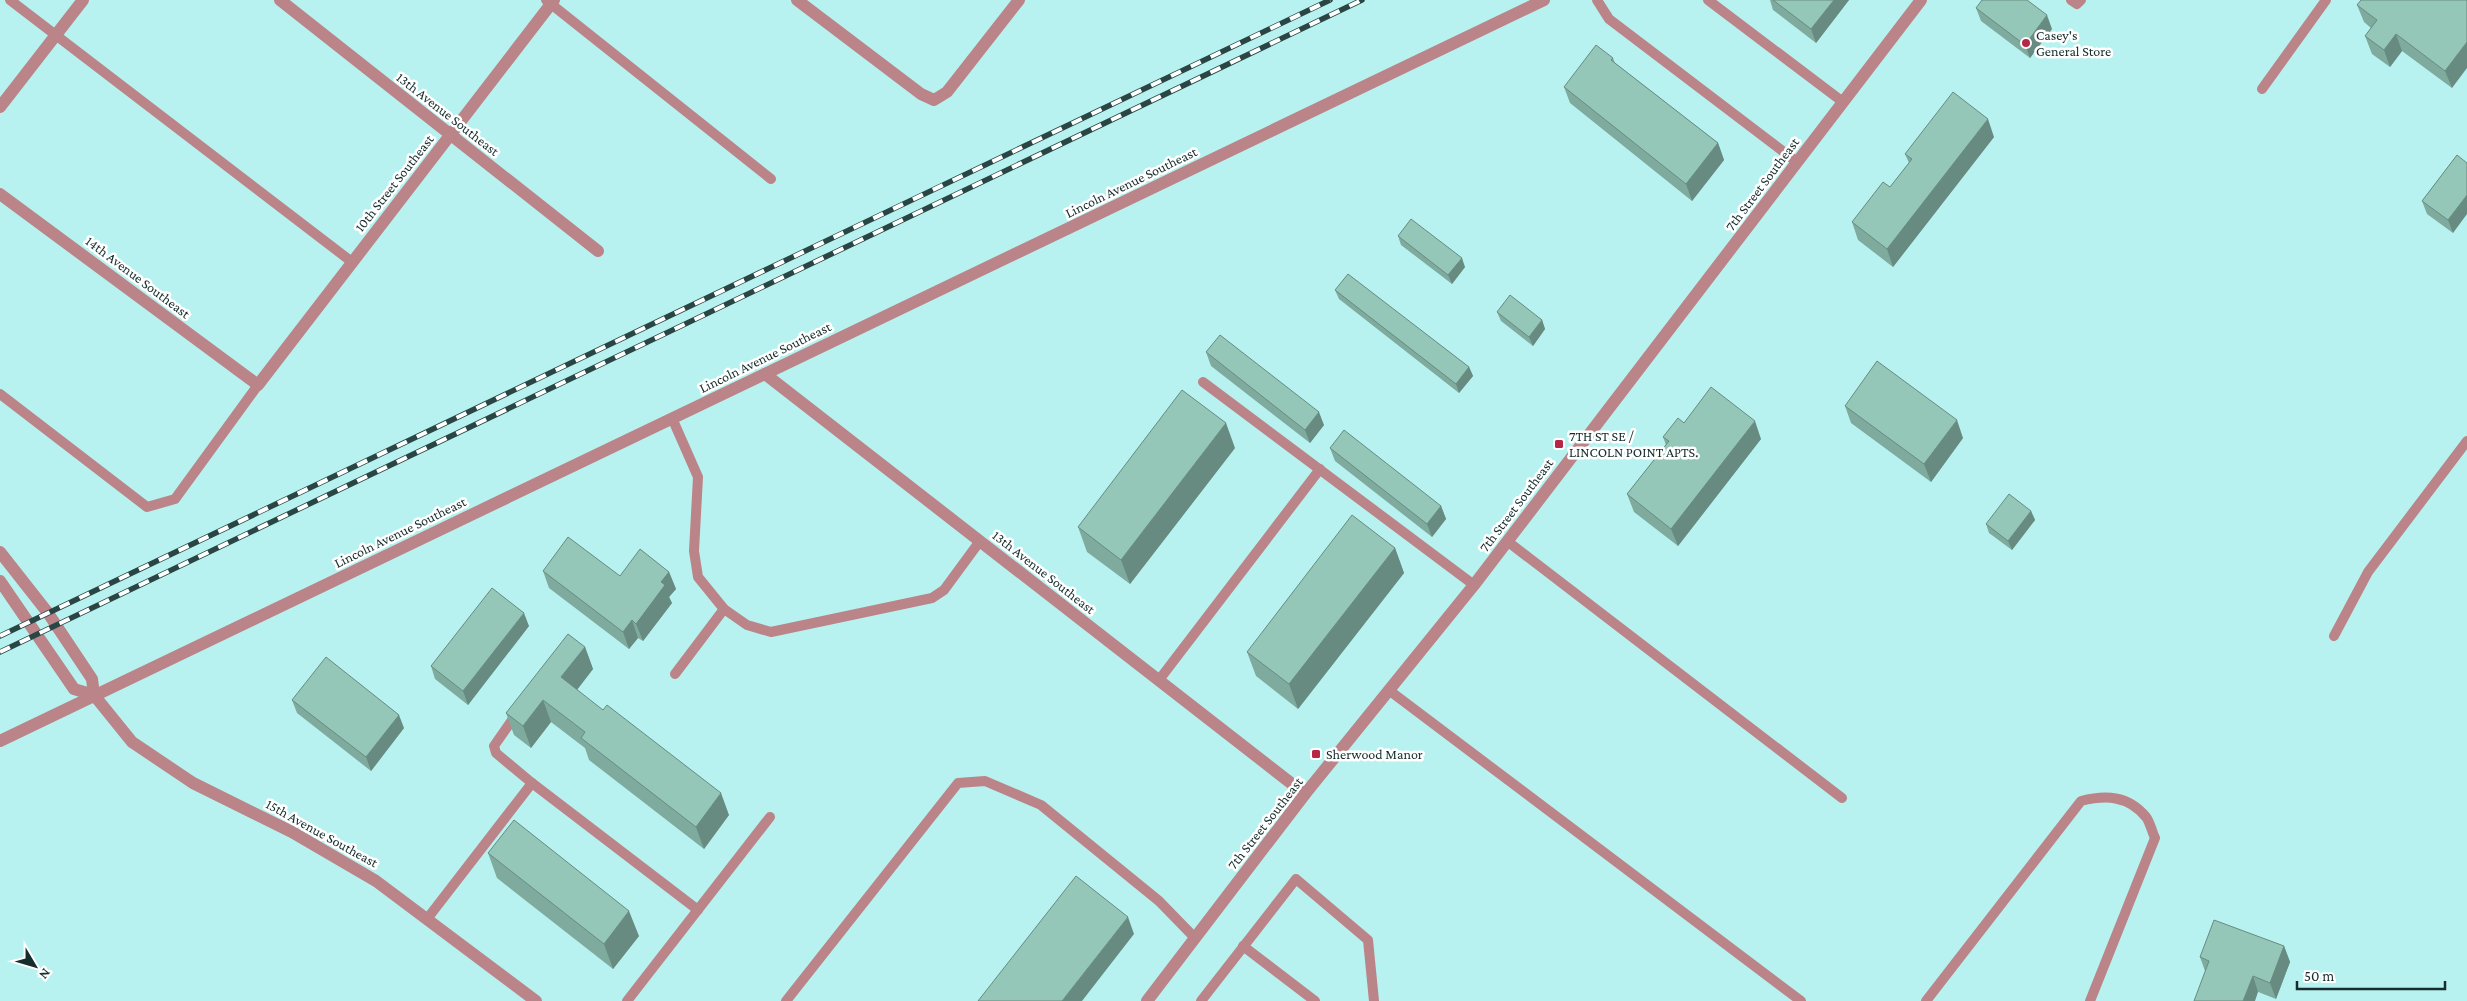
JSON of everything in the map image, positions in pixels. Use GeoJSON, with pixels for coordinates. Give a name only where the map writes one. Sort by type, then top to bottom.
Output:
{"type":"FeatureCollection","features":[{"type":"Feature","properties":{"kind":"street"},"geometry":{"type":"LineString","coordinates":[[0,107],[82,0]]}},
{"type":"Feature","properties":{"kind":"street","name":"13th Avenue Southeast"},"geometry":{"type":"LineString","coordinates":[[280,0],[598,251]]}},
{"type":"Feature","properties":{"kind":"street"},"geometry":{"type":"LineString","coordinates":[[797,0],[921,94],[934,100],[947,92],[1019,0]]}},
{"type":"Feature","properties":{"kind":"street","name":"Lincoln Avenue Southeast"},"geometry":{"type":"LineString","coordinates":[[0,741],[1544,0]]}},
{"type":"Feature","properties":{"kind":"street","name":"7th Street Southeast"},"geometry":{"type":"LineString","coordinates":[[1147,1001],[1305,794],[1474,585],[1921,0]]}},
{"type":"Feature","properties":{"kind":"street","name":"10th Street Southeast"},"geometry":{"type":"LineString","coordinates":[[258,385],[450,135],[550,1]]}},
{"type":"Feature","properties":{"kind":"street","name":"14th Avenue Southeast"},"geometry":{"type":"LineString","coordinates":[[0,194],[258,385]]}},
{"type":"Feature","properties":{"kind":"street","name":"13th Avenue Southeast"},"geometry":{"type":"LineString","coordinates":[[765,374],[1305,794]]}},
{"type":"Feature","properties":{"kind":"street","name":"15th Avenue Southeast"},"geometry":{"type":"LineString","coordinates":[[0,552],[48,613],[92,679],[94,695],[132,742],[193,782],[292,832],[376,881],[536,1001]]}},
{"type":"Feature","properties":{"kind":"street","name":"15th Avenue Southeast"},"geometry":{"type":"LineString","coordinates":[[0,581],[74,689],[94,695]]}},
{"type":"Feature","properties":{"kind":"lane"},"geometry":{"type":"LineString","coordinates":[[10,0],[352,262]]}},
{"type":"Feature","properties":{"kind":"lane"},"geometry":{"type":"LineString","coordinates":[[1597,0],[1609,19],[1797,162]]}},
{"type":"Feature","properties":{"kind":"lane"},"geometry":{"type":"LineString","coordinates":[[1708,0],[1843,102]]}},
{"type":"Feature","properties":{"kind":"lane"},"geometry":{"type":"LineString","coordinates":[[2071,0],[2077,4],[2081,0]]}},
{"type":"Feature","properties":{"kind":"lane"},"geometry":{"type":"LineString","coordinates":[[2262,89],[2326,0]]}},
{"type":"Feature","properties":{"kind":"lane"},"geometry":{"type":"LineString","coordinates":[[550,1],[771,179]]}},
{"type":"Feature","properties":{"kind":"lane"},"geometry":{"type":"LineString","coordinates":[[1203,382],[1474,585]]}},
{"type":"Feature","properties":{"kind":"lane"},"geometry":{"type":"LineString","coordinates":[[0,394],[147,507],[175,499],[258,385]]}},
{"type":"Feature","properties":{"kind":"lane"},"geometry":{"type":"LineString","coordinates":[[672,418],[698,477],[694,551],[698,577],[724,609],[747,625],[771,632],[932,598],[944,590],[980,541]]}},
{"type":"Feature","properties":{"kind":"lane"},"geometry":{"type":"LineString","coordinates":[[2334,636],[2368,572],[2467,441]]}},
{"type":"Feature","properties":{"kind":"lane"},"geometry":{"type":"LineString","coordinates":[[1159,680],[1320,469]]}},
{"type":"Feature","properties":{"kind":"lane"},"geometry":{"type":"LineString","coordinates":[[1507,541],[1842,798]]}},
{"type":"Feature","properties":{"kind":"lane"},"geometry":{"type":"LineString","coordinates":[[675,674],[724,609]]}},
{"type":"Feature","properties":{"kind":"lane"},"geometry":{"type":"LineString","coordinates":[[1390,691],[1801,1001]]}},
{"type":"Feature","properties":{"kind":"lane"},"geometry":{"type":"LineString","coordinates":[[523,705],[494,746],[496,753],[532,783],[698,910]]}},
{"type":"Feature","properties":{"kind":"lane"},"geometry":{"type":"LineString","coordinates":[[786,1001],[958,783],[985,781],[1042,805],[1159,901],[1195,938]]}},
{"type":"Feature","properties":{"kind":"lane"},"geometry":{"type":"LineString","coordinates":[[427,919],[532,783]]}},
{"type":"Feature","properties":{"kind":"lane"},"geometry":{"type":"LineString","coordinates":[[1926,1001],[2081,801],[2103,796],[2126,801],[2146,817],[2155,838],[2090,1001]]}},
{"type":"Feature","properties":{"kind":"lane"},"geometry":{"type":"LineString","coordinates":[[627,1001],[770,817]]}},
{"type":"Feature","properties":{"kind":"lane"},"geometry":{"type":"LineString","coordinates":[[1207,999],[1243,946],[1296,879],[1368,940],[1374,1001]]}},
{"type":"Feature","properties":{"kind":"lane"},"geometry":{"type":"LineString","coordinates":[[1243,946],[1315,1001]]}},
{"type":"Feature","properties":{"kind":"building"},"geometry":{"type":"Polygon","coordinates":[[[1773,0],[1834,0],[1811,29],[1773,0]]]}},
{"type":"Feature","properties":{"kind":"building","name":"Casey's General Store"},"geometry":{"type":"Polygon","coordinates":[[[1982,0],[2027,0],[2047,15],[2025,45],[1976,8],[1982,0]]]}},
{"type":"Feature","properties":{"kind":"building"},"geometry":{"type":"Polygon","coordinates":[[[2361,0],[2467,0],[2467,42],[2445,71],[2396,34],[2384,50],[2365,36],[2377,20],[2357,5],[2361,0]]]}},
{"type":"Feature","properties":{"kind":"building"},"geometry":{"type":"Polygon","coordinates":[[[1596,45],[1613,58],[1611,60],[1718,143],[1686,184],[1564,87],[1596,45]]]}},
{"type":"Feature","properties":{"kind":"building"},"geometry":{"type":"Polygon","coordinates":[[[1953,92],[1988,119],[1887,249],[1852,222],[1883,182],[1890,187],[1912,159],[1905,154],[1953,92]]]}},
{"type":"Feature","properties":{"kind":"building"},"geometry":{"type":"Polygon","coordinates":[[[2457,155],[2467,163],[2467,195],[2448,220],[2422,201],[2457,155]]]}},
{"type":"Feature","properties":{"kind":"building"},"geometry":{"type":"Polygon","coordinates":[[[1411,219],[1462,258],[1448,275],[1398,236],[1411,219]]]}},
{"type":"Feature","properties":{"kind":"building"},"geometry":{"type":"Polygon","coordinates":[[[1348,274],[1469,367],[1456,384],[1335,290],[1348,274]]]}},
{"type":"Feature","properties":{"kind":"building"},"geometry":{"type":"Polygon","coordinates":[[[1510,295],[1542,320],[1529,337],[1497,312],[1510,295]]]}},
{"type":"Feature","properties":{"kind":"building"},"geometry":{"type":"Polygon","coordinates":[[[1220,335],[1319,412],[1305,430],[1206,352],[1220,335]]]}},
{"type":"Feature","properties":{"kind":"building"},"geometry":{"type":"Polygon","coordinates":[[[1877,361],[1957,420],[1924,464],[1845,406],[1877,361]]]}},
{"type":"Feature","properties":{"kind":"building"},"geometry":{"type":"Polygon","coordinates":[[[1711,387],[1755,421],[1671,529],[1627,494],[1669,441],[1663,437],[1678,418],[1684,423],[1711,387]]]}},
{"type":"Feature","properties":{"kind":"building"},"geometry":{"type":"Polygon","coordinates":[[[1182,390],[1226,423],[1121,560],[1078,527],[1182,390]]]}},
{"type":"Feature","properties":{"kind":"building"},"geometry":{"type":"Polygon","coordinates":[[[1344,430],[1441,506],[1427,524],[1330,448],[1344,430]]]}},
{"type":"Feature","properties":{"kind":"building"},"geometry":{"type":"Polygon","coordinates":[[[2009,494],[2031,511],[2008,541],[1986,524],[2009,494]]]}},
{"type":"Feature","properties":{"kind":"building"},"geometry":{"type":"Polygon","coordinates":[[[1352,515],[1395,548],[1289,684],[1247,652],[1352,515]]]}},
{"type":"Feature","properties":{"kind":"building"},"geometry":{"type":"Polygon","coordinates":[[[568,537],[620,576],[640,549],[669,572],[661,582],[665,585],[636,624],[632,620],[623,632],[543,571],[568,537]]]}},
{"type":"Feature","properties":{"kind":"building"},"geometry":{"type":"Polygon","coordinates":[[[492,588],[524,613],[463,691],[431,666],[492,588]]]}},
{"type":"Feature","properties":{"kind":"building"},"geometry":{"type":"Polygon","coordinates":[[[568,634],[585,647],[561,677],[603,710],[607,705],[721,793],[696,827],[581,738],[585,732],[543,700],[523,726],[506,713],[568,634]]]}},
{"type":"Feature","properties":{"kind":"building"},"geometry":{"type":"Polygon","coordinates":[[[326,657],[399,715],[366,757],[292,700],[326,657]]]}},
{"type":"Feature","properties":{"kind":"building"},"geometry":{"type":"Polygon","coordinates":[[[514,820],[629,911],[604,944],[488,853],[514,820]]]}},
{"type":"Feature","properties":{"kind":"building"},"geometry":{"type":"Polygon","coordinates":[[[1076,876],[1128,917],[1062,1001],[978,1001],[1076,876]]]}},
{"type":"Feature","properties":{"kind":"building"},"geometry":{"type":"Polygon","coordinates":[[[2214,920],[2284,946],[2270,983],[2253,976],[2243,1001],[2194,1001],[2209,961],[2200,957],[2214,920]]]}},
{"type":"Feature","properties":{"kind":"railway"},"geometry":{"type":"LineString","coordinates":[[0,636],[1330,0]]}},
{"type":"Feature","properties":{"kind":"railway"},"geometry":{"type":"LineString","coordinates":[[0,652],[1362,0]]}},
{"type":"Feature","properties":{"kind":"place","name":"Casey's General Store"},"geometry":{"type":"Point","coordinates":[2026,43]}},
{"type":"Feature","properties":{"kind":"place","name":"7TH ST SE / LINCOLN POINT APTS."},"geometry":{"type":"Point","coordinates":[1559,444]}},
{"type":"Feature","properties":{"kind":"place","name":"Sherwood Manor"},"geometry":{"type":"Point","coordinates":[1316,754]}}]}
